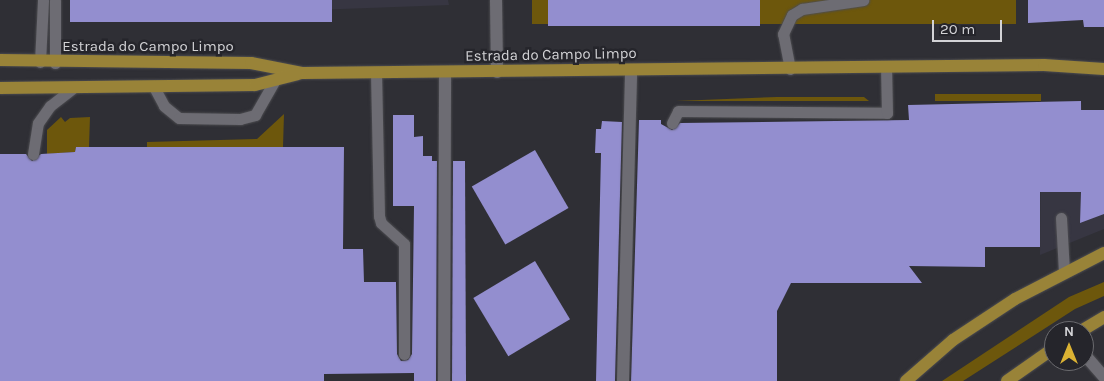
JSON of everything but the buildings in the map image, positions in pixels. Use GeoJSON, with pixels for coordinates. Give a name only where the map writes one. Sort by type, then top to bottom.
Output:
{"type":"FeatureCollection","features":[{"type":"Feature","properties":{"kind":"main road","name":"Estrada do Campo Limpo"},"geometry":{"type":"LineString","coordinates":[[0,60],[54,63],[251,64],[303,73],[631,71],[1044,65],[1104,69]]}},
{"type":"Feature","properties":{"kind":"main road"},"geometry":{"type":"LineString","coordinates":[[0,88],[154,88],[255,85],[303,73]]}},
{"type":"Feature","properties":{"kind":"main road"},"geometry":{"type":"LineString","coordinates":[[906,381],[953,340],[1015,299],[1104,253]]}},
{"type":"Feature","properties":{"kind":"main road"},"geometry":{"type":"LineString","coordinates":[[1007,381],[1044,355]]}},
{"type":"Feature","properties":{"kind":"street"},"geometry":{"type":"LineString","coordinates":[[496,0],[497,72]]}},
{"type":"Feature","properties":{"kind":"street"},"geometry":{"type":"LineString","coordinates":[[623,381],[631,71]]}},
{"type":"Feature","properties":{"kind":"street"},"geometry":{"type":"LineString","coordinates":[[444,381],[445,73]]}},
{"type":"Feature","properties":{"kind":"street"},"geometry":{"type":"LineString","coordinates":[[1094,366],[1104,377]]}},
{"type":"Feature","properties":{"kind":"lane"},"geometry":{"type":"LineString","coordinates":[[40,62],[43,0]]}},
{"type":"Feature","properties":{"kind":"lane"},"geometry":{"type":"LineString","coordinates":[[54,63],[55,0]]}},
{"type":"Feature","properties":{"kind":"lane"},"geometry":{"type":"LineString","coordinates":[[790,68],[783,34],[792,16],[802,8],[863,0]]}},
{"type":"Feature","properties":{"kind":"lane"},"geometry":{"type":"LineString","coordinates":[[672,124],[678,111],[887,113],[886,67]]}},
{"type":"Feature","properties":{"kind":"lane"},"geometry":{"type":"LineString","coordinates":[[376,72],[379,216],[382,223],[404,244],[404,354]]}},
{"type":"Feature","properties":{"kind":"lane"},"geometry":{"type":"LineString","coordinates":[[154,88],[164,106],[179,118],[240,119],[255,115],[275,80]]}},
{"type":"Feature","properties":{"kind":"lane"},"geometry":{"type":"LineString","coordinates":[[33,154],[38,123],[50,106],[74,88]]}},
{"type":"Feature","properties":{"kind":"lane"},"geometry":{"type":"LineString","coordinates":[[1061,218],[1064,272]]}},
{"type":"Feature","properties":{"kind":"shaded area"},"geometry":{"type":"Polygon","coordinates":[[[72,0],[448,0],[449,5],[72,19],[72,0]]]}},
{"type":"Feature","properties":{"kind":"shaded area"},"geometry":{"type":"Polygon","coordinates":[[[532,0],[1016,0],[1016,24],[532,24],[532,0]]]}},
{"type":"Feature","properties":{"kind":"shaded area"},"geometry":{"type":"Polygon","coordinates":[[[935,94],[1041,94],[1041,101],[935,101],[935,94]]]}},
{"type":"Feature","properties":{"kind":"shaded area"},"geometry":{"type":"Polygon","coordinates":[[[777,97],[864,97],[869,101],[676,101],[777,97]]]}},
{"type":"Feature","properties":{"kind":"shaded area"},"geometry":{"type":"Polygon","coordinates":[[[1041,101],[1081,101],[1082,110],[1104,110],[1104,229],[1040,255],[1041,101]]]}},
{"type":"Feature","properties":{"kind":"shaded area"},"geometry":{"type":"Polygon","coordinates":[[[284,114],[283,147],[147,147],[147,142],[257,139],[284,114]]]}},
{"type":"Feature","properties":{"kind":"shaded area"},"geometry":{"type":"Polygon","coordinates":[[[61,117],[65,122],[70,118],[90,117],[89,147],[76,147],[75,152],[47,154],[47,130],[61,117]]]}},
{"type":"Feature","properties":{"kind":"shaded area"},"geometry":{"type":"Polygon","coordinates":[[[1104,282],[1104,296],[1075,309],[1056,321],[1044,321],[1044,329],[963,381],[942,381],[1069,297],[1104,282]]]}}]}
